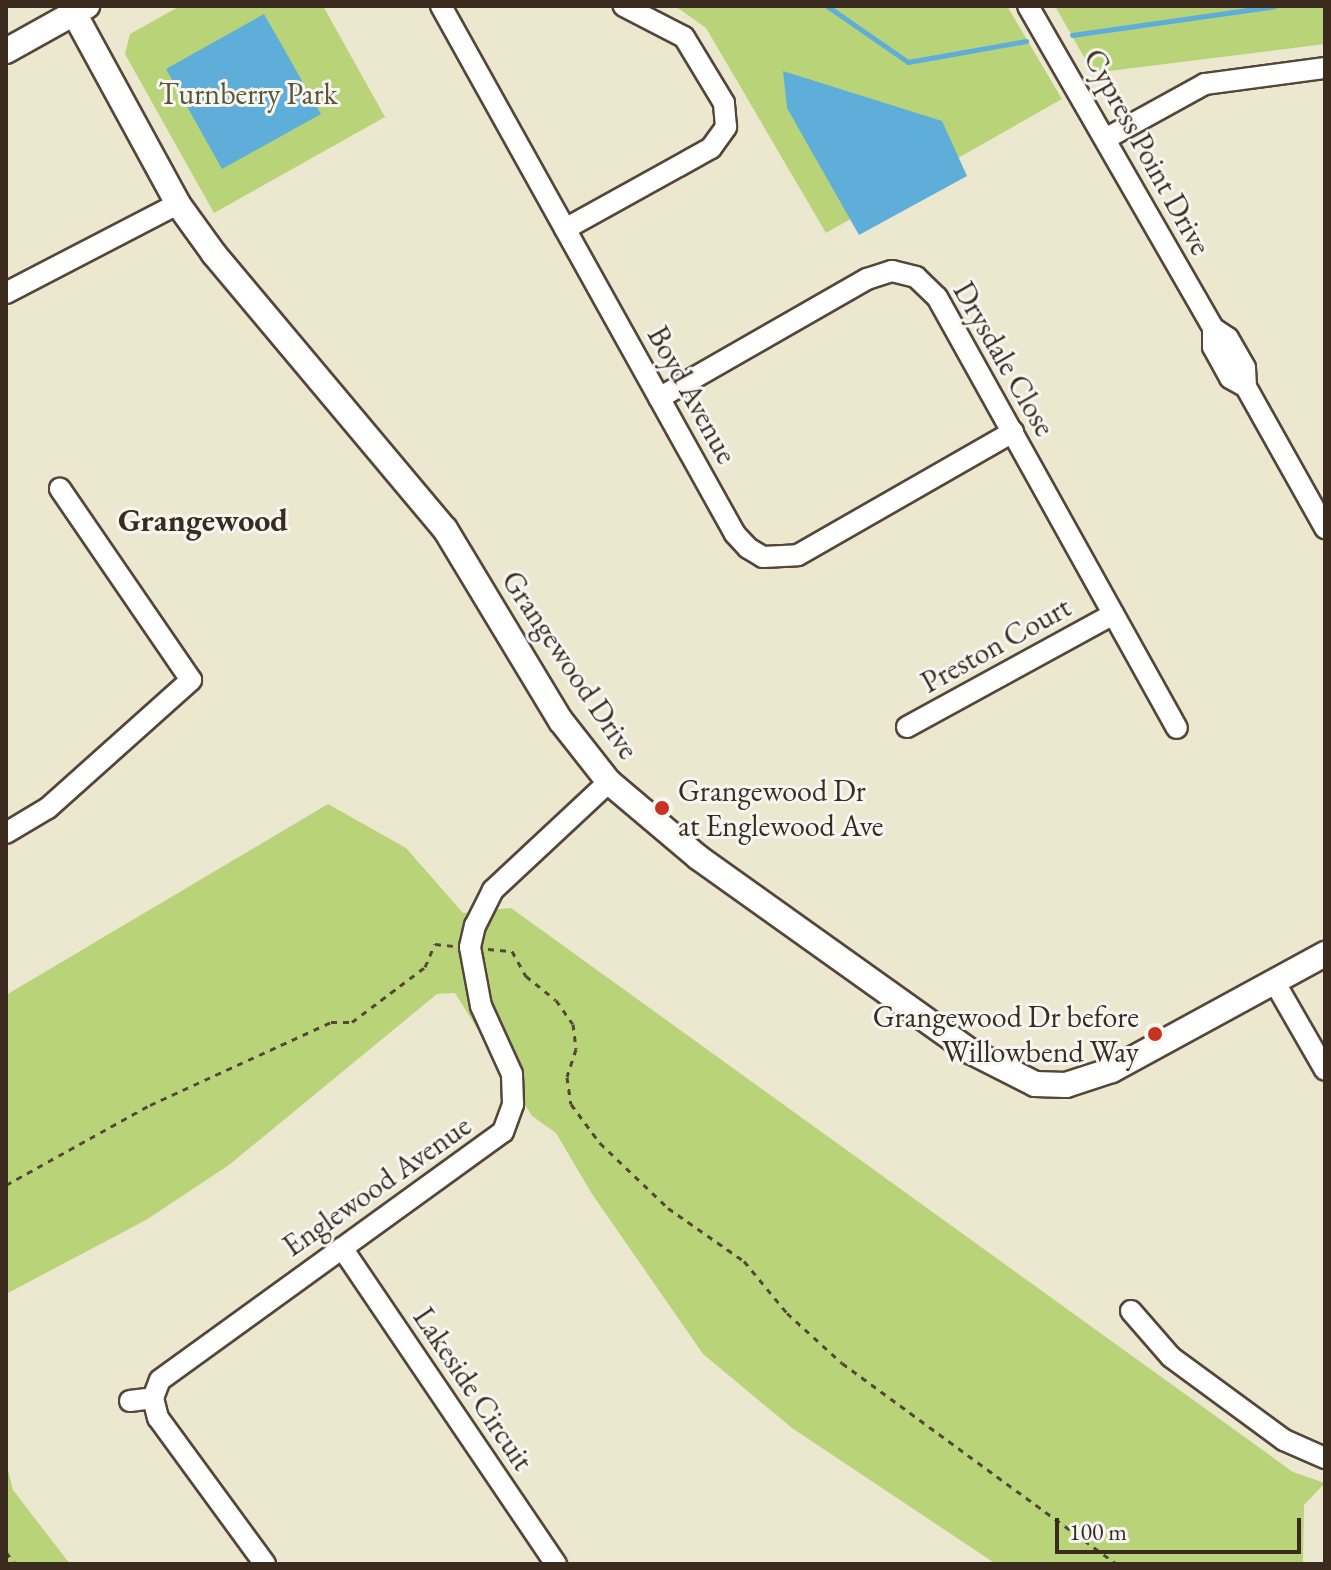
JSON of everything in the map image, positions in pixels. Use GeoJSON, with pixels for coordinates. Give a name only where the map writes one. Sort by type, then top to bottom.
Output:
{"type":"FeatureCollection","features":[{"type":"Feature","properties":{"kind":"street","name":"Boyd Avenue"},"geometry":{"type":"LineString","coordinates":[[441,6],[735,534],[763,557],[781,559],[798,555],[1013,432]]}},
{"type":"Feature","properties":{"kind":"street"},"geometry":{"type":"LineString","coordinates":[[565,229],[711,148],[726,127],[724,103],[684,37],[624,6]]}},
{"type":"Feature","properties":{"kind":"street","name":"Cypress Point Drive"},"geometry":{"type":"LineString","coordinates":[[1028,6],[1213,328],[1228,338],[1245,368],[1246,387],[1325,528]]}},
{"type":"Feature","properties":{"kind":"street"},"geometry":{"type":"LineString","coordinates":[[6,51],[80,9]]}},
{"type":"Feature","properties":{"kind":"street","name":"Grangewood Drive"},"geometry":{"type":"LineString","coordinates":[[80,9],[178,204],[259,311],[445,529],[561,721],[609,782],[699,858],[970,1051],[1035,1084],[1066,1085],[1112,1070],[1325,954]]}},
{"type":"Feature","properties":{"kind":"street"},"geometry":{"type":"LineString","coordinates":[[1105,139],[1205,84],[1325,68]]}},
{"type":"Feature","properties":{"kind":"street"},"geometry":{"type":"LineString","coordinates":[[6,293],[178,204]]}},
{"type":"Feature","properties":{"kind":"street","name":"Drysdale Close"},"geometry":{"type":"LineString","coordinates":[[659,398],[867,279],[892,271],[916,277],[937,297],[1177,728]]}},
{"type":"Feature","properties":{"kind":"street"},"geometry":{"type":"LineString","coordinates":[[6,833],[48,808],[191,680],[60,489]]}},
{"type":"Feature","properties":{"kind":"street","name":"Preston Court"},"geometry":{"type":"LineString","coordinates":[[907,727],[1113,614]]}},
{"type":"Feature","properties":{"kind":"street"},"geometry":{"type":"LineString","coordinates":[[470,947],[493,890],[609,782]]}},
{"type":"Feature","properties":{"kind":"street","name":"Englewood Avenue"},"geometry":{"type":"LineString","coordinates":[[153,1398],[160,1380],[173,1366],[503,1132],[513,1104],[512,1074],[481,1006],[470,947]]}},
{"type":"Feature","properties":{"kind":"street"},"geometry":{"type":"LineString","coordinates":[[1275,983],[1325,1070]]}},
{"type":"Feature","properties":{"kind":"street","name":"Lakeside Circuit"},"geometry":{"type":"LineString","coordinates":[[342,1248],[556,1564]]}},
{"type":"Feature","properties":{"kind":"street"},"geometry":{"type":"LineString","coordinates":[[1131,1311],[1171,1357],[1284,1440],[1325,1458]]}},
{"type":"Feature","properties":{"kind":"street"},"geometry":{"type":"LineString","coordinates":[[130,1401],[153,1398],[158,1418],[265,1564]]}},
{"type":"Feature","properties":{"kind":"path"},"geometry":{"type":"LineString","coordinates":[[6,1185],[150,1105],[331,1022],[352,1022],[425,967],[435,944],[512,951],[526,976],[556,1000],[573,1024],[576,1049],[567,1077],[571,1104],[600,1143],[668,1208],[744,1261],[787,1313],[842,1363],[1117,1564]]}},
{"type":"Feature","properties":{"kind":"path"},"geometry":{"type":"LineString","coordinates":[[6,1552],[15,1564]]}},
{"type":"Feature","properties":{"kind":"green space","name":"Turnberry Park"},"geometry":{"type":"Polygon","coordinates":[[[180,6],[323,6],[385,117],[214,213],[125,54],[130,34],[180,6]]]}},
{"type":"Feature","properties":{"kind":"green space"},"geometry":{"type":"Polygon","coordinates":[[[675,6],[1007,6],[1062,99],[826,233],[706,28],[675,6]]]}},
{"type":"Feature","properties":{"kind":"green space"},"geometry":{"type":"Polygon","coordinates":[[[1055,6],[1325,6],[1325,44],[1093,73],[1055,6]]]}},
{"type":"Feature","properties":{"kind":"green space"},"geometry":{"type":"Polygon","coordinates":[[[328,804],[406,848],[463,913],[511,908],[1293,1472],[1325,1483],[1304,1505],[1303,1564],[996,1564],[792,1428],[703,1354],[592,1194],[556,1133],[532,1116],[455,993],[437,994],[229,1165],[146,1220],[6,1294],[6,995],[328,804]]]}},
{"type":"Feature","properties":{"kind":"green space"},"geometry":{"type":"Polygon","coordinates":[[[6,1462],[13,1490],[70,1564],[6,1564],[6,1462]]]}},
{"type":"Feature","properties":{"kind":"water"},"geometry":{"type":"Polygon","coordinates":[[[264,14],[321,114],[222,169],[166,69],[264,14]]]}},
{"type":"Feature","properties":{"kind":"water"},"geometry":{"type":"Polygon","coordinates":[[[783,71],[942,121],[967,176],[859,235],[787,108],[783,71]]]}},
{"type":"Feature","properties":{"kind":"waterway"},"geometry":{"type":"LineString","coordinates":[[827,6],[908,62],[1026,41]]}},
{"type":"Feature","properties":{"kind":"waterway"},"geometry":{"type":"LineString","coordinates":[[1072,35],[1275,6]]}},
{"type":"Feature","properties":{"kind":"place","name":"Grangewood Dr at Englewood Ave"},"geometry":{"type":"Point","coordinates":[662,808]}},
{"type":"Feature","properties":{"kind":"place","name":"Grangewood Dr before Willowbend Way"},"geometry":{"type":"Point","coordinates":[1155,1034]}},
{"type":"Feature","properties":{"kind":"district","name":"Grangewood"},"geometry":{"type":"Point","coordinates":[203,520]}}]}
